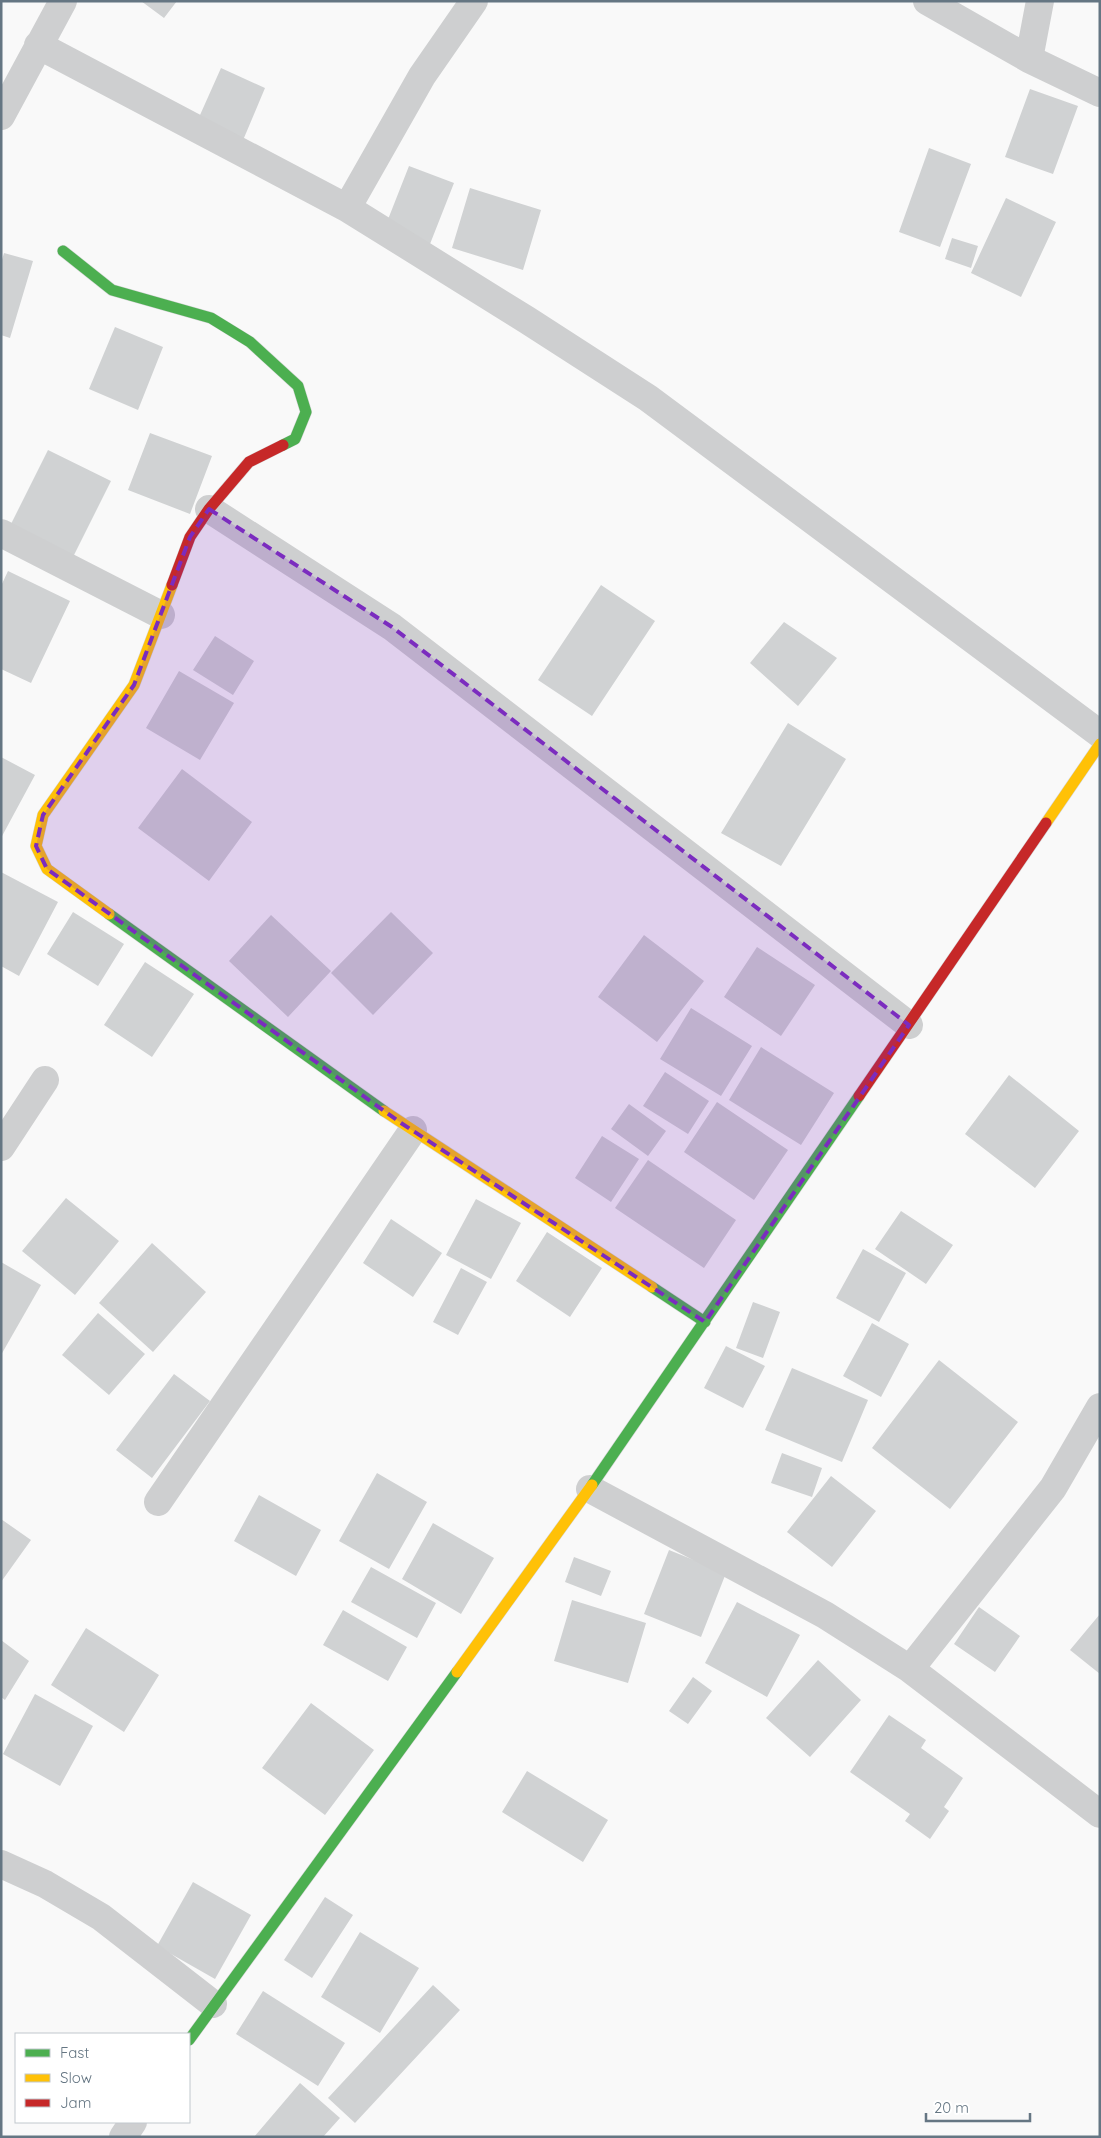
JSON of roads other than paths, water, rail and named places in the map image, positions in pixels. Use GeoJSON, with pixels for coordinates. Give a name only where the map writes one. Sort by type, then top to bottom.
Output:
{"type":"FeatureCollection","features":[{"type":"Feature","properties":{"kind":"street"},"geometry":{"type":"LineString","coordinates":[[1,116],[63,1]]}},
{"type":"Feature","properties":{"kind":"street"},"geometry":{"type":"LineString","coordinates":[[347,208],[422,76],[474,1]]}},
{"type":"Feature","properties":{"kind":"street"},"geometry":{"type":"LineString","coordinates":[[927,1],[1029,59],[1100,93]]}},
{"type":"Feature","properties":{"kind":"street"},"geometry":{"type":"LineString","coordinates":[[1029,59],[1040,1]]}},
{"type":"Feature","properties":{"kind":"street"},"geometry":{"type":"LineString","coordinates":[[38,45],[347,208],[648,398],[1100,734]]}},
{"type":"Feature","properties":{"kind":"street"},"geometry":{"type":"LineString","coordinates":[[63,251],[112,290],[210,318],[250,342],[298,386],[306,412],[295,439],[250,462],[209,509],[190,537],[134,686],[43,815],[36,846],[47,869],[413,1130],[705,1322]]}},
{"type":"Feature","properties":{"kind":"street"},"geometry":{"type":"LineString","coordinates":[[209,509],[392,627],[908,1025]]}},
{"type":"Feature","properties":{"kind":"street"},"geometry":{"type":"LineString","coordinates":[[1,533],[161,615]]}},
{"type":"Feature","properties":{"kind":"street"},"geometry":{"type":"LineString","coordinates":[[190,2038],[213,2004],[590,1490],[1100,744]]}},
{"type":"Feature","properties":{"kind":"street"},"geometry":{"type":"LineString","coordinates":[[1,1146],[45,1080]]}},
{"type":"Feature","properties":{"kind":"street"},"geometry":{"type":"LineString","coordinates":[[158,1502],[413,1130]]}},
{"type":"Feature","properties":{"kind":"street"},"geometry":{"type":"LineString","coordinates":[[910,1669],[1053,1488],[1100,1408]]}},
{"type":"Feature","properties":{"kind":"street"},"geometry":{"type":"LineString","coordinates":[[590,1490],[825,1616],[910,1669],[1100,1814]]}},
{"type":"Feature","properties":{"kind":"street"},"geometry":{"type":"LineString","coordinates":[[1,1864],[45,1884],[101,1917],[213,2004]]}},
{"type":"Feature","properties":{"kind":"street"},"geometry":{"type":"LineString","coordinates":[[123,2137],[132,2123]]}}]}
